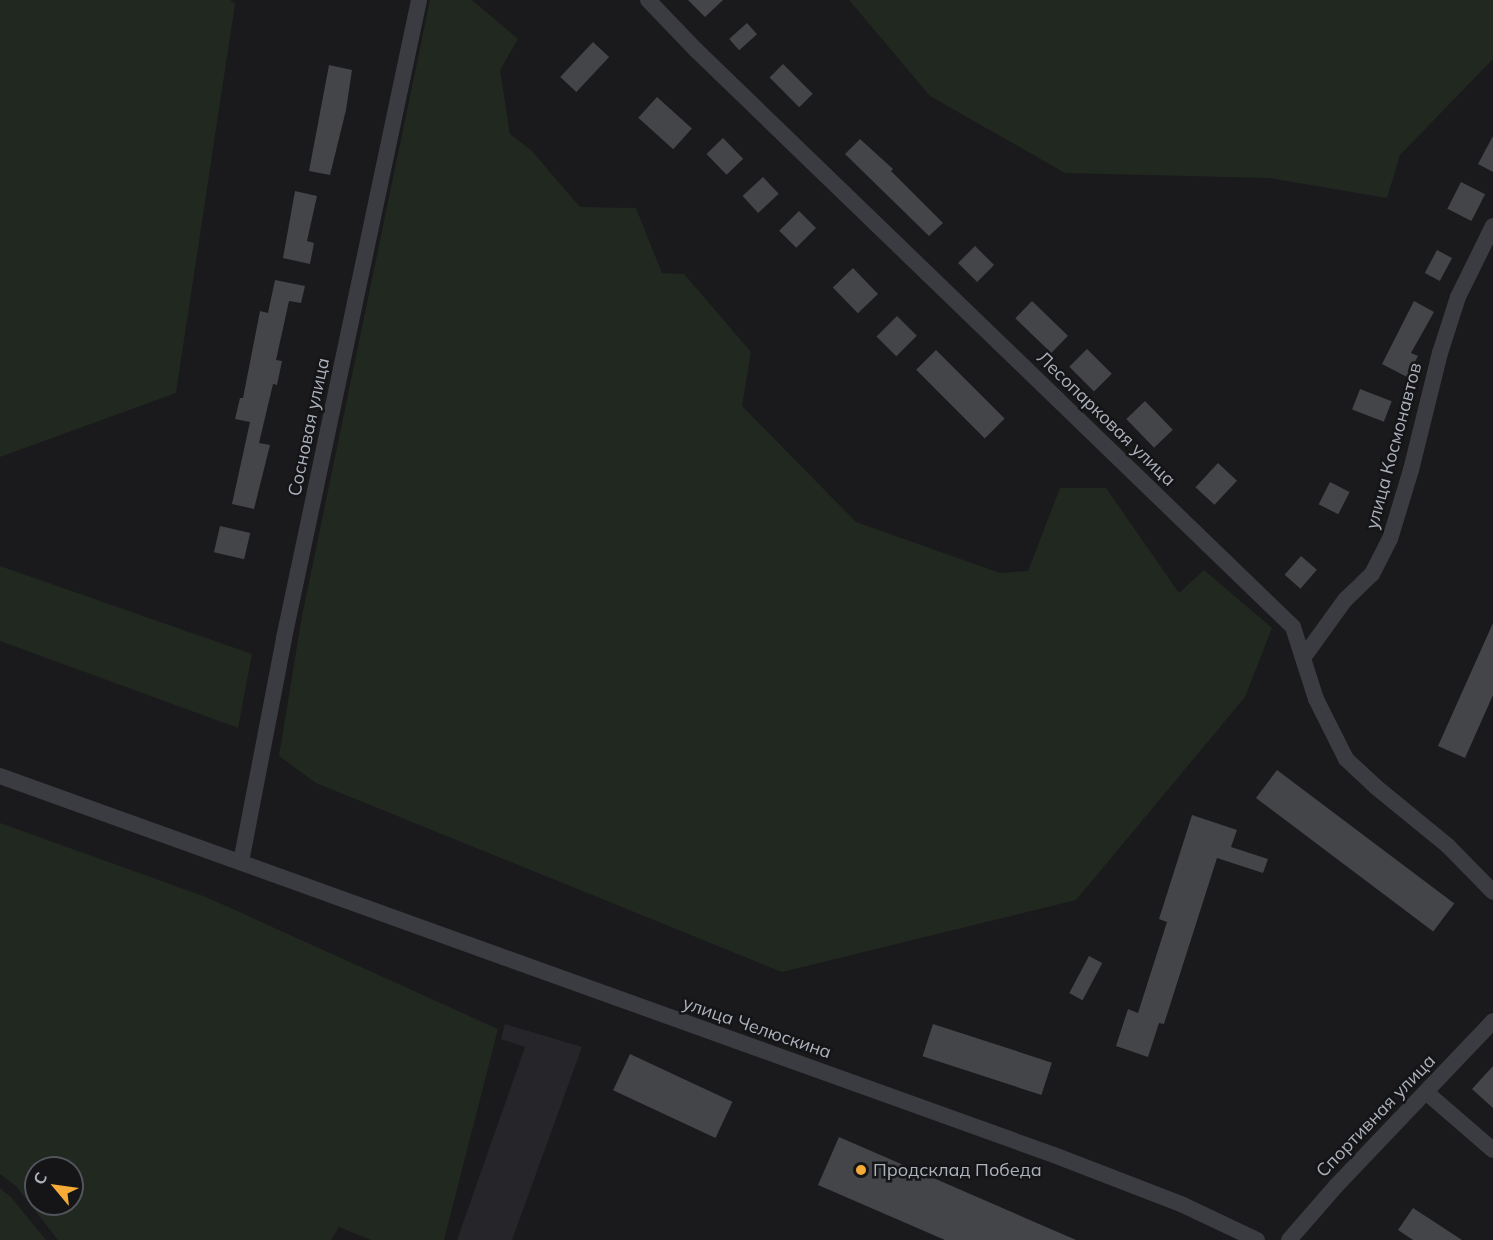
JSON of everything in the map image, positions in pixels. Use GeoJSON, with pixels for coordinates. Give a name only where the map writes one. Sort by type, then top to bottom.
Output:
{"type":"FeatureCollection","features":[{"type":"Feature","properties":{"kind":"street","name":"Сосновая улица"},"geometry":{"type":"LineString","coordinates":[[241,862],[284,638],[419,0]]}},
{"type":"Feature","properties":{"kind":"street","name":"Лесопарковая улица"},"geometry":{"type":"LineString","coordinates":[[648,0],[696,50],[1293,627],[1316,699],[1346,759],[1376,788],[1448,846],[1493,892]]}},
{"type":"Feature","properties":{"kind":"street","name":"улица Космонавтов"},"geometry":{"type":"LineString","coordinates":[[1303,658],[1345,600],[1372,574],[1390,539],[1411,470],[1440,353],[1458,297],[1493,226]]}},
{"type":"Feature","properties":{"kind":"street","name":"улица Челюскина"},"geometry":{"type":"LineString","coordinates":[[0,776],[1044,1151],[1181,1204],[1257,1240]]}},
{"type":"Feature","properties":{"kind":"street","name":"Спортивная улица"},"geometry":{"type":"LineString","coordinates":[[1289,1240],[1336,1186],[1427,1094],[1493,1021]]}},
{"type":"Feature","properties":{"kind":"street"},"geometry":{"type":"LineString","coordinates":[[1427,1094],[1493,1150]]}},
{"type":"Feature","properties":{"kind":"shaded area"},"geometry":{"type":"Polygon","coordinates":[[[0,0],[230,0],[235,4],[176,393],[0,457],[0,0]]]}},
{"type":"Feature","properties":{"kind":"shaded area"},"geometry":{"type":"Polygon","coordinates":[[[430,0],[472,0],[518,39],[500,70],[510,134],[531,150],[580,207],[636,208],[662,273],[684,274],[751,352],[742,406],[856,522],[1000,573],[1028,571],[1060,488],[1106,488],[1179,593],[1204,570],[1272,628],[1245,697],[1076,900],[782,972],[316,783],[279,756],[302,616],[430,0]]]}},
{"type":"Feature","properties":{"kind":"shaded area"},"geometry":{"type":"Polygon","coordinates":[[[849,0],[1493,0],[1493,59],[1400,155],[1387,198],[1269,178],[1065,173],[930,96],[849,0]]]}},
{"type":"Feature","properties":{"kind":"shaded area"},"geometry":{"type":"Polygon","coordinates":[[[0,566],[252,654],[238,728],[0,641],[0,566]]]}},
{"type":"Feature","properties":{"kind":"shaded area"},"geometry":{"type":"Polygon","coordinates":[[[0,823],[206,897],[498,1029],[444,1240],[371,1240],[339,1227],[331,1240],[58,1240],[39,1216],[84,1216],[84,1156],[24,1156],[24,1196],[16,1186],[0,1174],[0,823]]]}},
{"type":"Feature","properties":{"kind":"shaded area"},"geometry":{"type":"Polygon","coordinates":[[[505,1024],[582,1047],[512,1240],[457,1240],[525,1047],[501,1039],[505,1024]]]}},
{"type":"Feature","properties":{"kind":"shaded area"},"geometry":{"type":"Polygon","coordinates":[[[0,1188],[11,1197],[24,1216],[26,1216],[46,1240],[0,1240],[0,1188]]]}},
{"type":"Feature","properties":{"kind":"building"},"geometry":{"type":"Polygon","coordinates":[[[688,0],[723,0],[705,17],[688,0]]]}},
{"type":"Feature","properties":{"kind":"building"},"geometry":{"type":"Polygon","coordinates":[[[747,23],[757,34],[739,50],[729,39],[747,23]]]}},
{"type":"Feature","properties":{"kind":"building"},"geometry":{"type":"Polygon","coordinates":[[[593,42],[609,57],[576,92],[560,77],[593,42]]]}},
{"type":"Feature","properties":{"kind":"building"},"geometry":{"type":"Polygon","coordinates":[[[783,64],[813,94],[799,107],[770,77],[783,64]]]}},
{"type":"Feature","properties":{"kind":"building"},"geometry":{"type":"Polygon","coordinates":[[[329,65],[352,70],[346,110],[330,175],[309,171],[329,65]]]}},
{"type":"Feature","properties":{"kind":"building"},"geometry":{"type":"Polygon","coordinates":[[[657,97],[692,128],[673,149],[638,118],[657,97]]]}},
{"type":"Feature","properties":{"kind":"building"},"geometry":{"type":"Polygon","coordinates":[[[1493,136],[1493,172],[1478,164],[1493,136]]]}},
{"type":"Feature","properties":{"kind":"building"},"geometry":{"type":"Polygon","coordinates":[[[723,138],[743,159],[727,175],[706,154],[723,138]]]}},
{"type":"Feature","properties":{"kind":"building"},"geometry":{"type":"Polygon","coordinates":[[[860,139],[893,169],[891,171],[943,223],[929,236],[845,154],[860,139]]]}},
{"type":"Feature","properties":{"kind":"building"},"geometry":{"type":"Polygon","coordinates":[[[763,177],[779,194],[758,213],[743,196],[763,177]]]}},
{"type":"Feature","properties":{"kind":"building"},"geometry":{"type":"Polygon","coordinates":[[[1461,182],[1485,194],[1471,221],[1447,209],[1461,182]]]}},
{"type":"Feature","properties":{"kind":"building"},"geometry":{"type":"Polygon","coordinates":[[[295,191],[317,196],[307,241],[314,243],[310,264],[283,258],[295,191]]]}},
{"type":"Feature","properties":{"kind":"building"},"geometry":{"type":"Polygon","coordinates":[[[799,211],[816,228],[796,248],[779,231],[799,211]]]}},
{"type":"Feature","properties":{"kind":"building"},"geometry":{"type":"Polygon","coordinates":[[[975,246],[994,265],[977,282],[958,263],[975,246]]]}},
{"type":"Feature","properties":{"kind":"building"},"geometry":{"type":"Polygon","coordinates":[[[1437,250],[1452,258],[1440,281],[1425,273],[1437,250]]]}},
{"type":"Feature","properties":{"kind":"building"},"geometry":{"type":"Polygon","coordinates":[[[853,268],[878,294],[858,313],[833,287],[853,268]]]}},
{"type":"Feature","properties":{"kind":"building"},"geometry":{"type":"Polygon","coordinates":[[[275,280],[305,286],[301,303],[289,301],[276,360],[282,361],[277,385],[273,384],[259,443],[270,445],[254,509],[232,504],[250,422],[235,419],[240,398],[243,398],[260,311],[268,313],[275,280]]]}},
{"type":"Feature","properties":{"kind":"building"},"geometry":{"type":"Polygon","coordinates":[[[1032,301],[1068,336],[1051,353],[1015,318],[1032,301]]]}},
{"type":"Feature","properties":{"kind":"building"},"geometry":{"type":"Polygon","coordinates":[[[1414,301],[1434,312],[1411,353],[1418,356],[1407,377],[1382,364],[1414,301]]]}},
{"type":"Feature","properties":{"kind":"building"},"geometry":{"type":"Polygon","coordinates":[[[897,316],[917,336],[896,356],[876,337],[897,316]]]}},
{"type":"Feature","properties":{"kind":"building"},"geometry":{"type":"Polygon","coordinates":[[[1087,349],[1112,374],[1094,391],[1069,367],[1087,349]]]}},
{"type":"Feature","properties":{"kind":"building"},"geometry":{"type":"Polygon","coordinates":[[[936,350],[1005,419],[985,438],[916,370],[936,350]]]}},
{"type":"Feature","properties":{"kind":"building"},"geometry":{"type":"Polygon","coordinates":[[[1360,389],[1392,401],[1384,422],[1352,410],[1360,389]]]}},
{"type":"Feature","properties":{"kind":"building"},"geometry":{"type":"Polygon","coordinates":[[[1145,401],[1173,430],[1154,448],[1126,419],[1145,401]]]}},
{"type":"Feature","properties":{"kind":"building"},"geometry":{"type":"Polygon","coordinates":[[[1218,463],[1237,481],[1215,505],[1195,487],[1218,463]]]}},
{"type":"Feature","properties":{"kind":"building"},"geometry":{"type":"Polygon","coordinates":[[[1330,482],[1350,492],[1338,514],[1319,504],[1330,482]]]}},
{"type":"Feature","properties":{"kind":"building"},"geometry":{"type":"Polygon","coordinates":[[[220,526],[250,533],[244,559],[214,552],[220,526]]]}},
{"type":"Feature","properties":{"kind":"building"},"geometry":{"type":"Polygon","coordinates":[[[1301,556],[1317,570],[1300,589],[1285,575],[1301,556]]]}},
{"type":"Feature","properties":{"kind":"building"},"geometry":{"type":"Polygon","coordinates":[[[1493,623],[1493,695],[1465,758],[1438,746],[1493,623]]]}},
{"type":"Feature","properties":{"kind":"building"},"geometry":{"type":"Polygon","coordinates":[[[1277,770],[1454,904],[1433,932],[1256,798],[1277,770]]]}},
{"type":"Feature","properties":{"kind":"building"},"geometry":{"type":"Polygon","coordinates":[[[1192,815],[1237,830],[1231,847],[1268,859],[1263,873],[1217,858],[1164,1024],[1159,1023],[1148,1057],[1116,1046],[1128,1009],[1138,1013],[1167,922],[1159,919],[1192,815]]]}},
{"type":"Feature","properties":{"kind":"building"},"geometry":{"type":"Polygon","coordinates":[[[1089,956],[1102,963],[1083,1000],[1069,993],[1089,956]]]}},
{"type":"Feature","properties":{"kind":"building"},"geometry":{"type":"Polygon","coordinates":[[[933,1024],[1052,1063],[1041,1095],[922,1056],[933,1024]]]}},
{"type":"Feature","properties":{"kind":"building"},"geometry":{"type":"Polygon","coordinates":[[[630,1054],[732,1102],[716,1138],[613,1090],[630,1054]]]}},
{"type":"Feature","properties":{"kind":"building"},"geometry":{"type":"Polygon","coordinates":[[[1493,1066],[1493,1108],[1472,1089],[1493,1066]]]}},
{"type":"Feature","properties":{"kind":"building"},"geometry":{"type":"Polygon","coordinates":[[[839,1137],[1076,1240],[945,1240],[818,1185],[839,1137]]]}},
{"type":"Feature","properties":{"kind":"building"},"geometry":{"type":"Polygon","coordinates":[[[1413,1208],[1462,1240],[1413,1240],[1398,1230],[1413,1208]]]}},
{"type":"Feature","properties":{"kind":"place","name":"Продсклад Победа"},"geometry":{"type":"Point","coordinates":[861,1170]}}]}
